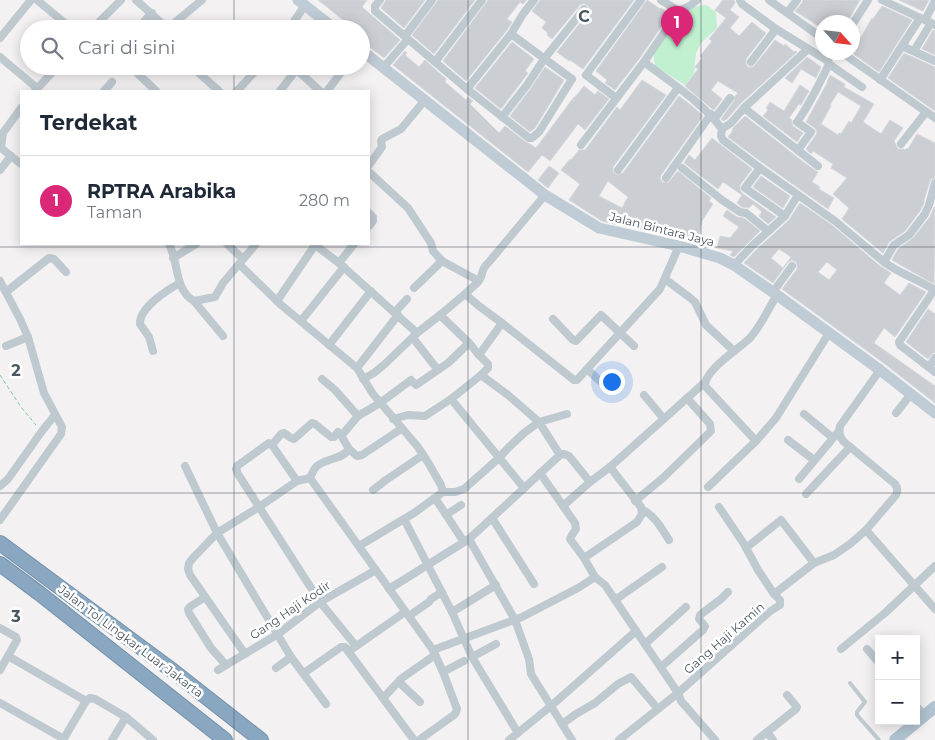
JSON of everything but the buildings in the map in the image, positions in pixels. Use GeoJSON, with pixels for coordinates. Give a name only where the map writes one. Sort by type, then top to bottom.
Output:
{"type":"FeatureCollection","features":[{"type":"Feature","properties":{"kind":"highway","name":"Jalan Tol Lingkar Luar Jakarta"},"geometry":{"type":"LineString","coordinates":[[0,543],[173,671],[261,740]]}},
{"type":"Feature","properties":{"kind":"highway","name":"Jalan Tol Lingkar Luar Jakarta"},"geometry":{"type":"LineString","coordinates":[[0,564],[225,740]]}},
{"type":"Feature","properties":{"kind":"main road"},"geometry":{"type":"LineString","coordinates":[[920,711],[935,707]]}},
{"type":"Feature","properties":{"kind":"main road"},"geometry":{"type":"LineString","coordinates":[[895,740],[908,725]]}},
{"type":"Feature","properties":{"kind":"street"},"geometry":{"type":"LineString","coordinates":[[0,38],[31,0]]}},
{"type":"Feature","properties":{"kind":"street"},"geometry":{"type":"LineString","coordinates":[[37,0],[61,20]]}},
{"type":"Feature","properties":{"kind":"street"},"geometry":{"type":"LineString","coordinates":[[101,20],[122,0]]}},
{"type":"Feature","properties":{"kind":"street"},"geometry":{"type":"LineString","coordinates":[[136,0],[159,20]]}},
{"type":"Feature","properties":{"kind":"street"},"geometry":{"type":"LineString","coordinates":[[178,20],[202,0]]}},
{"type":"Feature","properties":{"kind":"street"},"geometry":{"type":"LineString","coordinates":[[380,0],[375,11],[434,62],[529,138],[532,138],[539,132],[572,79],[586,75],[641,0]]}},
{"type":"Feature","properties":{"kind":"street"},"geometry":{"type":"LineString","coordinates":[[383,68],[407,38],[432,0]]}},
{"type":"Feature","properties":{"kind":"street"},"geometry":{"type":"LineString","coordinates":[[434,62],[482,0]]}},
{"type":"Feature","properties":{"kind":"street"},"geometry":{"type":"LineString","coordinates":[[467,89],[512,34],[523,14],[534,0]]}},
{"type":"Feature","properties":{"kind":"street"},"geometry":{"type":"LineString","coordinates":[[661,0],[678,11]]}},
{"type":"Feature","properties":{"kind":"street"},"geometry":{"type":"LineString","coordinates":[[581,145],[644,62],[678,11],[697,0]]}},
{"type":"Feature","properties":{"kind":"street"},"geometry":{"type":"LineString","coordinates":[[769,0],[815,33]]}},
{"type":"Feature","properties":{"kind":"street"},"geometry":{"type":"LineString","coordinates":[[788,12],[797,0]]}},
{"type":"Feature","properties":{"kind":"street"},"geometry":{"type":"LineString","coordinates":[[858,15],[868,0]]}},
{"type":"Feature","properties":{"kind":"street"},"geometry":{"type":"LineString","coordinates":[[882,0],[928,22]]}},
{"type":"Feature","properties":{"kind":"street"},"geometry":{"type":"LineString","coordinates":[[741,2],[776,29],[828,62],[862,87]]}},
{"type":"Feature","properties":{"kind":"street"},"geometry":{"type":"LineString","coordinates":[[914,51],[935,2]]}},
{"type":"Feature","properties":{"kind":"street"},"geometry":{"type":"LineString","coordinates":[[293,20],[301,3],[322,20]]}},
{"type":"Feature","properties":{"kind":"street"},"geometry":{"type":"LineString","coordinates":[[502,117],[544,59],[584,9]]}},
{"type":"Feature","properties":{"kind":"street"},"geometry":{"type":"LineString","coordinates":[[145,20],[152,13]]}},
{"type":"Feature","properties":{"kind":"street"},"geometry":{"type":"LineString","coordinates":[[880,80],[902,46],[928,22]]}},
{"type":"Feature","properties":{"kind":"street"},"geometry":{"type":"LineString","coordinates":[[751,62],[776,29]]}},
{"type":"Feature","properties":{"kind":"street"},"geometry":{"type":"LineString","coordinates":[[512,34],[572,79]]}},
{"type":"Feature","properties":{"kind":"street"},"geometry":{"type":"LineString","coordinates":[[902,46],[935,62]]}},
{"type":"Feature","properties":{"kind":"street"},"geometry":{"type":"LineString","coordinates":[[722,129],[731,123],[744,108],[808,49]]}},
{"type":"Feature","properties":{"kind":"street"},"geometry":{"type":"LineString","coordinates":[[0,56],[20,75]]}},
{"type":"Feature","properties":{"kind":"street","name":"Jalan Bintara Jaya"},"geometry":{"type":"LineString","coordinates":[[370,57],[546,195],[599,228],[679,246],[720,258],[734,265],[880,370],[935,413]]}},
{"type":"Feature","properties":{"kind":"street"},"geometry":{"type":"LineString","coordinates":[[852,60],[935,118]]}},
{"type":"Feature","properties":{"kind":"street"},"geometry":{"type":"LineString","coordinates":[[644,62],[713,116],[722,129],[721,139],[835,221],[892,268],[919,280],[934,290],[899,340],[899,343],[932,370],[935,358]]}},
{"type":"Feature","properties":{"kind":"street"},"geometry":{"type":"LineString","coordinates":[[798,150],[810,132],[797,122],[818,88],[828,62]]}},
{"type":"Feature","properties":{"kind":"street"},"geometry":{"type":"LineString","coordinates":[[20,75],[36,90],[50,75]]}},
{"type":"Feature","properties":{"kind":"street"},"geometry":{"type":"LineString","coordinates":[[139,75],[155,90]]}},
{"type":"Feature","properties":{"kind":"street"},"geometry":{"type":"LineString","coordinates":[[201,75],[218,90]]}},
{"type":"Feature","properties":{"kind":"street"},"geometry":{"type":"LineString","coordinates":[[238,90],[252,75]]}},
{"type":"Feature","properties":{"kind":"street"},"geometry":{"type":"LineString","coordinates":[[281,90],[293,75]]}},
{"type":"Feature","properties":{"kind":"street"},"geometry":{"type":"LineString","coordinates":[[304,75],[316,90]]}},
{"type":"Feature","properties":{"kind":"street"},"geometry":{"type":"LineString","coordinates":[[328,90],[339,75]]}},
{"type":"Feature","properties":{"kind":"street"},"geometry":{"type":"LineString","coordinates":[[586,75],[616,98]]}},
{"type":"Feature","properties":{"kind":"street"},"geometry":{"type":"LineString","coordinates":[[105,90],[112,82]]}},
{"type":"Feature","properties":{"kind":"street"},"geometry":{"type":"LineString","coordinates":[[618,170],[678,88]]}},
{"type":"Feature","properties":{"kind":"street"},"geometry":{"type":"LineString","coordinates":[[666,178],[713,116],[730,98]]}},
{"type":"Feature","properties":{"kind":"street"},"geometry":{"type":"LineString","coordinates":[[370,164],[382,147],[382,139],[401,129],[425,100]]}},
{"type":"Feature","properties":{"kind":"street"},"geometry":{"type":"LineString","coordinates":[[744,108],[818,166]]}},
{"type":"Feature","properties":{"kind":"street"},"geometry":{"type":"LineString","coordinates":[[20,109],[2,133],[1,149],[20,163]]}},
{"type":"Feature","properties":{"kind":"street"},"geometry":{"type":"LineString","coordinates":[[901,144],[926,112]]}},
{"type":"Feature","properties":{"kind":"street"},"geometry":{"type":"LineString","coordinates":[[0,170],[11,156]]}},
{"type":"Feature","properties":{"kind":"street"},"geometry":{"type":"LineString","coordinates":[[682,168],[728,204],[740,212],[746,213],[768,231]]}},
{"type":"Feature","properties":{"kind":"street"},"geometry":{"type":"LineString","coordinates":[[760,168],[745,188],[785,216]]}},
{"type":"Feature","properties":{"kind":"street"},"geometry":{"type":"LineString","coordinates":[[370,173],[408,208],[432,244],[433,251],[442,261],[476,280],[477,283]]}},
{"type":"Feature","properties":{"kind":"street"},"geometry":{"type":"LineString","coordinates":[[884,262],[894,245],[910,235],[925,214],[935,183]]}},
{"type":"Feature","properties":{"kind":"street"},"geometry":{"type":"LineString","coordinates":[[363,379],[386,363],[477,283],[482,276],[483,269],[546,195]]}},
{"type":"Feature","properties":{"kind":"street"},"geometry":{"type":"LineString","coordinates":[[734,265],[785,216],[798,195]]}},
{"type":"Feature","properties":{"kind":"street"},"geometry":{"type":"LineString","coordinates":[[370,214],[373,217],[373,221],[370,225]]}},
{"type":"Feature","properties":{"kind":"street"},"geometry":{"type":"LineString","coordinates":[[169,245],[185,295],[194,301],[223,336]]}},
{"type":"Feature","properties":{"kind":"street"},"geometry":{"type":"LineString","coordinates":[[174,258],[194,245]]}},
{"type":"Feature","properties":{"kind":"street"},"geometry":{"type":"LineString","coordinates":[[228,245],[277,301],[357,368],[380,404],[423,455],[442,485],[443,492]]}},
{"type":"Feature","properties":{"kind":"street"},"geometry":{"type":"LineString","coordinates":[[194,301],[215,297],[223,283],[255,245]]}},
{"type":"Feature","properties":{"kind":"street"},"geometry":{"type":"LineString","coordinates":[[277,301],[313,245]]}},
{"type":"Feature","properties":{"kind":"street"},"geometry":{"type":"LineString","coordinates":[[315,245],[342,265],[397,314],[415,336],[434,366],[439,369]]}},
{"type":"Feature","properties":{"kind":"street"},"geometry":{"type":"LineString","coordinates":[[302,321],[342,265],[353,245]]}},
{"type":"Feature","properties":{"kind":"street"},"geometry":{"type":"LineString","coordinates":[[465,294],[574,380],[577,380],[660,289],[679,246]]}},
{"type":"Feature","properties":{"kind":"street"},"geometry":{"type":"LineString","coordinates":[[6,292],[49,258],[54,259],[66,272]]}},
{"type":"Feature","properties":{"kind":"street"},"geometry":{"type":"LineString","coordinates":[[414,288],[442,261]]}},
{"type":"Feature","properties":{"kind":"street"},"geometry":{"type":"LineString","coordinates":[[563,506],[664,419],[704,383],[707,377],[721,363],[748,340],[756,330],[775,293],[792,266]]}},
{"type":"Feature","properties":{"kind":"street"},"geometry":{"type":"LineString","coordinates":[[665,279],[695,302],[706,324],[734,351]]}},
{"type":"Feature","properties":{"kind":"street"},"geometry":{"type":"LineString","coordinates":[[0,281],[28,337],[44,393],[62,427],[61,434],[1,519]]}},
{"type":"Feature","properties":{"kind":"street"},"geometry":{"type":"LineString","coordinates":[[153,351],[149,337],[140,324],[140,317],[157,298],[180,283]]}},
{"type":"Feature","properties":{"kind":"street"},"geometry":{"type":"LineString","coordinates":[[329,345],[371,291]]}},
{"type":"Feature","properties":{"kind":"street"},"geometry":{"type":"LineString","coordinates":[[357,368],[406,299]]}},
{"type":"Feature","properties":{"kind":"street"},"geometry":{"type":"LineString","coordinates":[[927,299],[935,305]]}},
{"type":"Feature","properties":{"kind":"street"},"geometry":{"type":"LineString","coordinates":[[393,419],[408,415],[425,416],[452,399],[489,366],[469,342],[440,315]]}},
{"type":"Feature","properties":{"kind":"street"},"geometry":{"type":"LineString","coordinates":[[553,319],[574,340],[578,340],[601,315],[634,346]]}},
{"type":"Feature","properties":{"kind":"street"},"geometry":{"type":"LineString","coordinates":[[479,355],[502,322]]}},
{"type":"Feature","properties":{"kind":"street"},"geometry":{"type":"LineString","coordinates":[[708,487],[756,441],[776,418],[829,333]]}},
{"type":"Feature","properties":{"kind":"street"},"geometry":{"type":"LineString","coordinates":[[6,346],[28,337]]}},
{"type":"Feature","properties":{"kind":"street"},"geometry":{"type":"LineString","coordinates":[[342,435],[358,416],[380,404],[411,380],[416,386],[448,363],[469,342]]}},
{"type":"Feature","properties":{"kind":"street"},"geometry":{"type":"LineString","coordinates":[[588,369],[600,381]]}},
{"type":"Feature","properties":{"kind":"street"},"geometry":{"type":"LineString","coordinates":[[799,479],[836,434],[880,370]]}},
{"type":"Feature","properties":{"kind":"street"},"geometry":{"type":"LineString","coordinates":[[481,375],[539,422],[560,455]]}},
{"type":"Feature","properties":{"kind":"street"},"geometry":{"type":"LineString","coordinates":[[322,379],[335,390],[358,416]]}},
{"type":"Feature","properties":{"kind":"street"},"geometry":{"type":"LineString","coordinates":[[704,383],[756,441]]}},
{"type":"Feature","properties":{"kind":"street"},"geometry":{"type":"LineString","coordinates":[[896,413],[911,394]]}},
{"type":"Feature","properties":{"kind":"street"},"geometry":{"type":"LineString","coordinates":[[644,395],[664,419]]}},
{"type":"Feature","properties":{"kind":"street"},"geometry":{"type":"LineString","coordinates":[[636,501],[664,477],[710,431],[710,424],[687,398]]}},
{"type":"Feature","properties":{"kind":"street"},"geometry":{"type":"LineString","coordinates":[[452,399],[524,488]]}},
{"type":"Feature","properties":{"kind":"street"},"geometry":{"type":"LineString","coordinates":[[359,546],[404,519],[443,492],[455,492],[464,489],[524,433],[539,422],[566,414]]}},
{"type":"Feature","properties":{"kind":"street"},"geometry":{"type":"LineString","coordinates":[[804,414],[840,436],[850,447],[806,494]]}},
{"type":"Feature","properties":{"kind":"street"},"geometry":{"type":"LineString","coordinates":[[0,486],[8,480],[55,415]]}},
{"type":"Feature","properties":{"kind":"street"},"geometry":{"type":"LineString","coordinates":[[272,445],[281,434],[284,433],[294,439],[312,424],[315,424],[331,437],[340,432],[349,449],[358,456],[401,429]]}},
{"type":"Feature","properties":{"kind":"street"},"geometry":{"type":"LineString","coordinates":[[788,440],[814,460]]}},
{"type":"Feature","properties":{"kind":"street"},"geometry":{"type":"LineString","coordinates":[[297,481],[269,443],[237,466],[236,469],[320,602],[356,646]]}},
{"type":"Feature","properties":{"kind":"street","name":"Gang Haji Kamin"},"geometry":{"type":"LineString","coordinates":[[678,693],[769,612],[780,605],[780,600],[774,594],[814,563],[843,550],[866,530],[896,496],[898,492],[896,484],[850,447]]}},
{"type":"Feature","properties":{"kind":"street"},"geometry":{"type":"LineString","coordinates":[[310,478],[314,468],[346,453],[349,449]]}},
{"type":"Feature","properties":{"kind":"street"},"geometry":{"type":"LineString","coordinates":[[373,490],[423,455]]}},
{"type":"Feature","properties":{"kind":"street"},"geometry":{"type":"LineString","coordinates":[[389,589],[466,541],[560,455],[569,456],[590,482]]}},
{"type":"Feature","properties":{"kind":"street"},"geometry":{"type":"LineString","coordinates":[[185,466],[217,533],[290,656],[326,704]]}},
{"type":"Feature","properties":{"kind":"street"},"geometry":{"type":"LineString","coordinates":[[610,467],[669,540]]}},
{"type":"Feature","properties":{"kind":"street"},"geometry":{"type":"LineString","coordinates":[[540,473],[576,526],[570,539],[595,577],[605,585],[661,667],[681,701],[715,740]]}},
{"type":"Feature","properties":{"kind":"street"},"geometry":{"type":"LineString","coordinates":[[245,654],[190,575],[189,563],[217,533],[297,481],[310,478]]}},
{"type":"Feature","properties":{"kind":"street"},"geometry":{"type":"LineString","coordinates":[[310,478],[434,652],[443,672],[457,709],[456,712],[454,716],[419,740]]}},
{"type":"Feature","properties":{"kind":"street"},"geometry":{"type":"LineString","coordinates":[[435,498],[496,585],[515,620],[529,659],[531,674],[572,740]]}},
{"type":"Feature","properties":{"kind":"street"},"geometry":{"type":"LineString","coordinates":[[446,514],[461,505]]}},
{"type":"Feature","properties":{"kind":"street"},"geometry":{"type":"LineString","coordinates":[[719,508],[774,594]]}},
{"type":"Feature","properties":{"kind":"street"},"geometry":{"type":"LineString","coordinates":[[584,558],[637,522],[642,516],[643,510]]}},
{"type":"Feature","properties":{"kind":"street"},"geometry":{"type":"LineString","coordinates":[[492,518],[534,584]]}},
{"type":"Feature","properties":{"kind":"street"},"geometry":{"type":"LineString","coordinates":[[404,519],[452,612],[472,657],[518,733]]}},
{"type":"Feature","properties":{"kind":"street"},"geometry":{"type":"LineString","coordinates":[[746,548],[782,520],[814,563]]}},
{"type":"Feature","properties":{"kind":"street"},"geometry":{"type":"LineString","coordinates":[[866,530],[935,609]]}},
{"type":"Feature","properties":{"kind":"street"},"geometry":{"type":"LineString","coordinates":[[841,649],[885,613],[935,566]]}},
{"type":"Feature","properties":{"kind":"street"},"geometry":{"type":"LineString","coordinates":[[615,600],[662,567]]}},
{"type":"Feature","properties":{"kind":"street","name":"Gang Haji Kodir"},"geometry":{"type":"LineString","coordinates":[[218,670],[278,634],[320,602],[376,570]]}},
{"type":"Feature","properties":{"kind":"street"},"geometry":{"type":"LineString","coordinates":[[383,698],[402,678],[434,652],[515,620],[595,577]]}},
{"type":"Feature","properties":{"kind":"street"},"geometry":{"type":"LineString","coordinates":[[452,612],[496,585]]}},
{"type":"Feature","properties":{"kind":"street"},"geometry":{"type":"LineString","coordinates":[[349,652],[442,592]]}},
{"type":"Feature","properties":{"kind":"street"},"geometry":{"type":"LineString","coordinates":[[661,667],[703,630],[705,626],[699,619],[700,615],[728,592]]}},
{"type":"Feature","properties":{"kind":"street"},"geometry":{"type":"LineString","coordinates":[[206,597],[190,606],[188,613],[211,648],[226,665]]}},
{"type":"Feature","properties":{"kind":"street"},"geometry":{"type":"LineString","coordinates":[[645,644],[686,607]]}},
{"type":"Feature","properties":{"kind":"street"},"geometry":{"type":"LineString","coordinates":[[0,628],[17,638],[0,670]]}},
{"type":"Feature","properties":{"kind":"street"},"geometry":{"type":"LineString","coordinates":[[509,740],[551,706],[636,631]]}},
{"type":"Feature","properties":{"kind":"street"},"geometry":{"type":"LineString","coordinates":[[472,657],[496,644]]}},
{"type":"Feature","properties":{"kind":"street"},"geometry":{"type":"LineString","coordinates":[[304,673],[343,646],[345,647],[414,740]]}},
{"type":"Feature","properties":{"kind":"street"},"geometry":{"type":"LineString","coordinates":[[867,649],[875,658]]}},
{"type":"Feature","properties":{"kind":"street"},"geometry":{"type":"LineString","coordinates":[[8,656],[86,701]]}},
{"type":"Feature","properties":{"kind":"street"},"geometry":{"type":"LineString","coordinates":[[276,668],[290,656]]}},
{"type":"Feature","properties":{"kind":"street"},"geometry":{"type":"LineString","coordinates":[[443,672],[464,661]]}},
{"type":"Feature","properties":{"kind":"street"},"geometry":{"type":"LineString","coordinates":[[562,724],[595,703],[618,684],[631,677],[658,709]]}},
{"type":"Feature","properties":{"kind":"street"},"geometry":{"type":"LineString","coordinates":[[400,680],[400,683],[420,702]]}},
{"type":"Feature","properties":{"kind":"street"},"geometry":{"type":"LineString","coordinates":[[619,740],[678,693]]}},
{"type":"Feature","properties":{"kind":"street"},"geometry":{"type":"LineString","coordinates":[[757,740],[796,709],[787,695]]}},
{"type":"Feature","properties":{"kind":"street"},"geometry":{"type":"LineString","coordinates":[[0,702],[63,740],[86,701],[90,698],[95,699],[126,717],[153,740]]}},
{"type":"Feature","properties":{"kind":"street"},"geometry":{"type":"LineString","coordinates":[[112,740],[126,717]]}},
{"type":"Feature","properties":{"kind":"street"},"geometry":{"type":"LineString","coordinates":[[767,732],[773,740]]}},
{"type":"Feature","properties":{"kind":"lane"},"geometry":{"type":"LineString","coordinates":[[850,683],[865,702],[857,712],[857,715],[879,740]]}},
{"type":"Feature","properties":{"kind":"path"},"geometry":{"type":"LineString","coordinates":[[0,375],[21,406],[42,431]]}},
{"type":"Feature","properties":{"kind":"green space"},"geometry":{"type":"Polygon","coordinates":[[[706,5],[716,12],[717,28],[701,43],[696,53],[694,73],[685,85],[655,66],[653,51],[673,20],[682,15],[687,8],[706,5]]]}},
{"type":"Feature","properties":{"kind":"place","name":"RPTRA Arabika"},"geometry":{"type":"Point","coordinates":[677,47]}}]}
